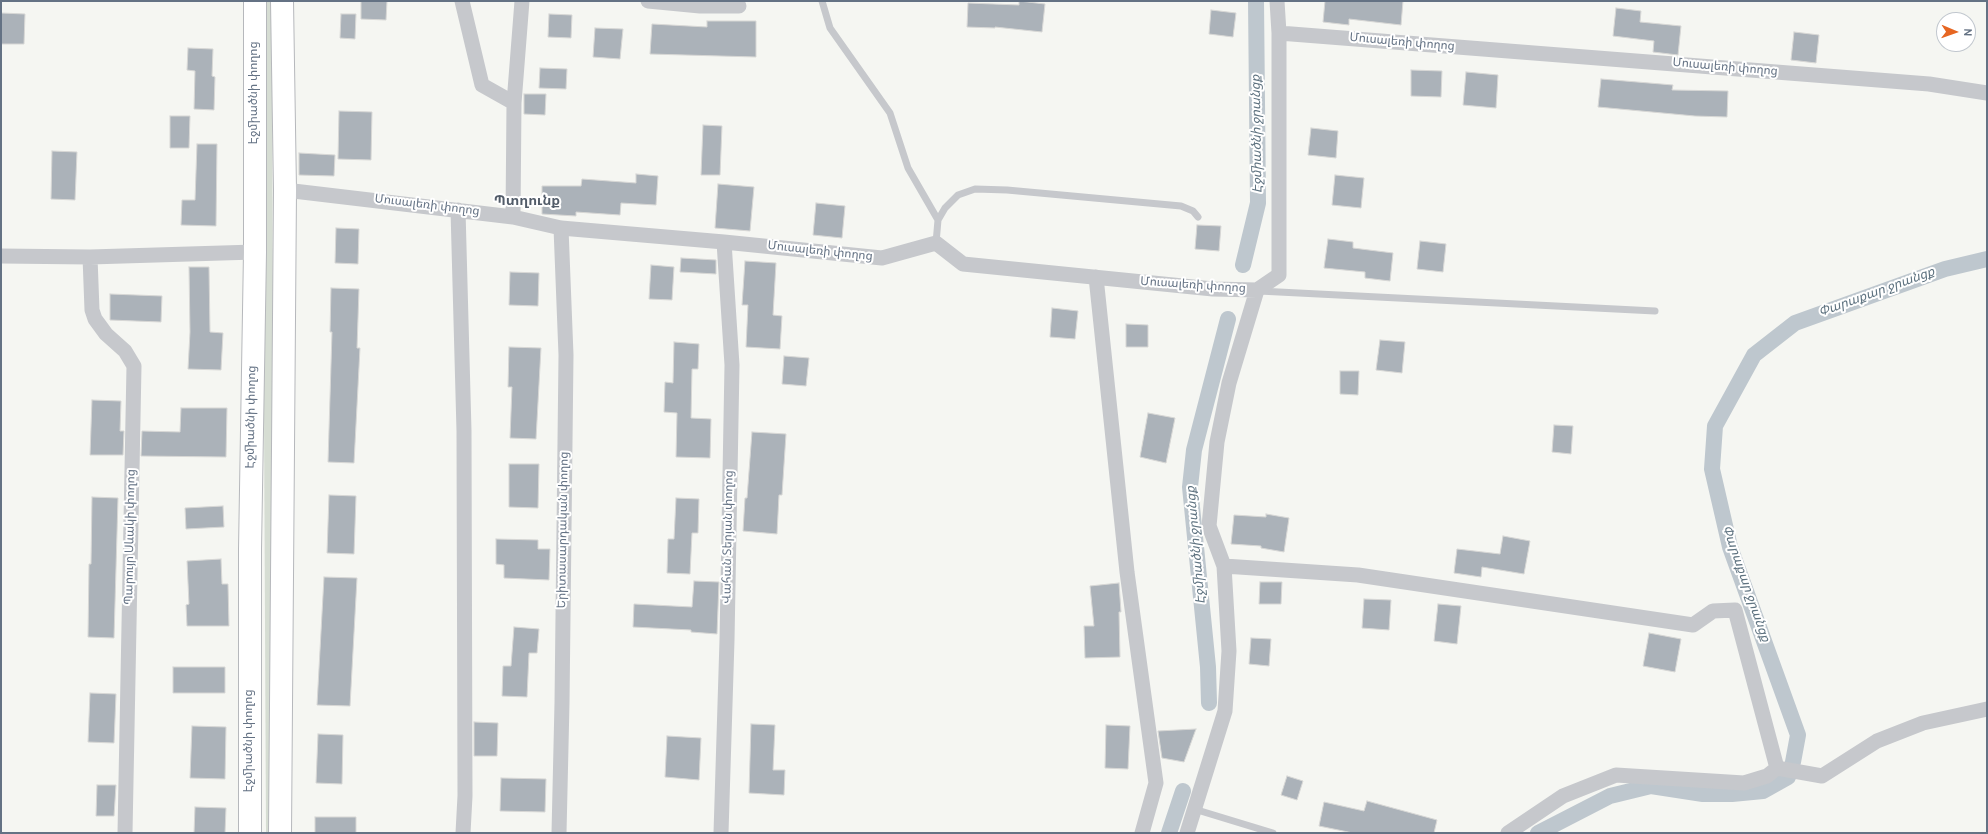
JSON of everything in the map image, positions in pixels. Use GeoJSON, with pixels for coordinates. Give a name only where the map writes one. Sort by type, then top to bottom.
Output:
{"type":"FeatureCollection","features":[{"type":"Feature","properties":{"kind":"highway","name":"Էջմիածնի փողոց"},"geometry":{"type":"LineString","coordinates":[[250,833],[250,549],[255,252],[255,1]]}},
{"type":"Feature","properties":{"kind":"highway"},"geometry":{"type":"LineString","coordinates":[[280,833],[285,190],[282,1]]}},
{"type":"Feature","properties":{"kind":"street"},"geometry":{"type":"LineString","coordinates":[[462,1],[482,85],[514,103]]}},
{"type":"Feature","properties":{"kind":"street"},"geometry":{"type":"LineString","coordinates":[[513,217],[514,103],[522,1]]}},
{"type":"Feature","properties":{"kind":"street"},"geometry":{"type":"LineString","coordinates":[[648,1],[700,6],[739,6]]}},
{"type":"Feature","properties":{"kind":"street"},"geometry":{"type":"LineString","coordinates":[[1277,1],[1279,33]]}},
{"type":"Feature","properties":{"kind":"street","name":"Մուսալեռի փողոց"},"geometry":{"type":"LineString","coordinates":[[285,190],[513,217],[561,228],[724,242],[882,258],[936,242],[963,264],[1213,289],[1257,290],[1279,275],[1279,33],[1929,84],[1987,93]]}},
{"type":"Feature","properties":{"kind":"street"},"geometry":{"type":"LineString","coordinates":[[458,210],[464,431],[465,796],[463,833]]}},
{"type":"Feature","properties":{"kind":"street","name":"Երիտասարդական փողոց"},"geometry":{"type":"LineString","coordinates":[[559,833],[566,355],[561,228]]}},
{"type":"Feature","properties":{"kind":"street","name":"Վահան Տերյան փողոց"},"geometry":{"type":"LineString","coordinates":[[721,833],[727,640],[732,365],[724,242]]}},
{"type":"Feature","properties":{"kind":"street"},"geometry":{"type":"LineString","coordinates":[[1,256],[90,257],[255,252]]}},
{"type":"Feature","properties":{"kind":"street","name":"Պարույր Սևակի փողոց"},"geometry":{"type":"LineString","coordinates":[[90,257],[92,310],[94,320],[106,334],[125,351],[134,366],[125,833]]}},
{"type":"Feature","properties":{"kind":"street"},"geometry":{"type":"LineString","coordinates":[[1096,277],[1127,572],[1156,783],[1142,833]]}},
{"type":"Feature","properties":{"kind":"street"},"geometry":{"type":"LineString","coordinates":[[1187,833],[1225,711],[1229,651],[1224,566],[1209,526],[1217,442],[1229,383],[1257,290]]}},
{"type":"Feature","properties":{"kind":"street"},"geometry":{"type":"LineString","coordinates":[[1224,566],[1358,575],[1693,625],[1713,611],[1735,610],[1777,768]]}},
{"type":"Feature","properties":{"kind":"street"},"geometry":{"type":"LineString","coordinates":[[1508,833],[1563,796],[1616,775],[1744,783],[1767,776],[1777,768],[1822,776],[1883,739],[1923,723],[1987,709]]}},
{"type":"Feature","properties":{"kind":"lane"},"geometry":{"type":"LineString","coordinates":[[822,1],[830,28],[890,113],[908,168],[938,220]]}},
{"type":"Feature","properties":{"kind":"lane"},"geometry":{"type":"LineString","coordinates":[[936,242],[938,220],[945,208],[958,195],[974,189],[1007,190],[1181,206],[1193,212],[1198,217]]}},
{"type":"Feature","properties":{"kind":"lane"},"geometry":{"type":"LineString","coordinates":[[1257,290],[1655,311]]}},
{"type":"Feature","properties":{"kind":"lane"},"geometry":{"type":"LineString","coordinates":[[1194,809],[1274,833]]}},
{"type":"Feature","properties":{"kind":"shaded area"},"geometry":{"type":"Polygon","coordinates":[[[262,1],[272,1],[274,833],[266,833],[262,1]]]}},
{"type":"Feature","properties":{"kind":"building"},"geometry":{"type":"Polygon","coordinates":[[[361,1],[387,1],[386,20],[361,19],[361,1]]]}},
{"type":"Feature","properties":{"kind":"building"},"geometry":{"type":"Polygon","coordinates":[[[1019,1],[1045,4],[1042,32],[995,27],[967,27],[968,3],[1019,5],[1019,1]]]}},
{"type":"Feature","properties":{"kind":"building"},"geometry":{"type":"Polygon","coordinates":[[[1325,1],[1403,1],[1401,25],[1349,19],[1349,25],[1323,22],[1325,1]]]}},
{"type":"Feature","properties":{"kind":"building"},"geometry":{"type":"Polygon","coordinates":[[[1616,8],[1641,11],[1640,22],[1681,26],[1678,55],[1653,52],[1654,41],[1613,36],[1616,8]]]}},
{"type":"Feature","properties":{"kind":"building"},"geometry":{"type":"Polygon","coordinates":[[[1211,10],[1236,13],[1233,37],[1209,34],[1211,10]]]}},
{"type":"Feature","properties":{"kind":"building"},"geometry":{"type":"Polygon","coordinates":[[[1,13],[25,14],[24,44],[1,44],[1,13]]]}},
{"type":"Feature","properties":{"kind":"building"},"geometry":{"type":"Polygon","coordinates":[[[341,14],[356,14],[355,39],[340,38],[341,14]]]}},
{"type":"Feature","properties":{"kind":"building"},"geometry":{"type":"Polygon","coordinates":[[[549,14],[572,15],[571,38],[548,37],[549,14]]]}},
{"type":"Feature","properties":{"kind":"building"},"geometry":{"type":"Polygon","coordinates":[[[707,21],[756,21],[756,57],[650,54],[652,24],[707,27],[707,21]]]}},
{"type":"Feature","properties":{"kind":"building"},"geometry":{"type":"Polygon","coordinates":[[[595,28],[623,29],[620,59],[593,57],[595,28]]]}},
{"type":"Feature","properties":{"kind":"building"},"geometry":{"type":"Polygon","coordinates":[[[1794,32],[1819,35],[1816,63],[1791,60],[1794,32]]]}},
{"type":"Feature","properties":{"kind":"building"},"geometry":{"type":"Polygon","coordinates":[[[188,48],[213,49],[212,76],[215,77],[214,110],[194,109],[195,71],[187,70],[188,48]]]}},
{"type":"Feature","properties":{"kind":"building"},"geometry":{"type":"Polygon","coordinates":[[[540,68],[567,69],[566,89],[539,88],[540,68]]]}},
{"type":"Feature","properties":{"kind":"building"},"geometry":{"type":"Polygon","coordinates":[[[1411,70],[1442,71],[1441,97],[1411,96],[1411,70]]]}},
{"type":"Feature","properties":{"kind":"building"},"geometry":{"type":"Polygon","coordinates":[[[1466,72],[1498,75],[1496,108],[1463,105],[1466,72]]]}},
{"type":"Feature","properties":{"kind":"building"},"geometry":{"type":"Polygon","coordinates":[[[1601,79],[1673,85],[1672,90],[1728,91],[1727,117],[1695,116],[1598,107],[1601,79]]]}},
{"type":"Feature","properties":{"kind":"building"},"geometry":{"type":"Polygon","coordinates":[[[524,94],[546,94],[545,115],[524,114],[524,94]]]}},
{"type":"Feature","properties":{"kind":"building"},"geometry":{"type":"Polygon","coordinates":[[[339,111],[372,112],[371,160],[338,159],[339,111]]]}},
{"type":"Feature","properties":{"kind":"building"},"geometry":{"type":"Polygon","coordinates":[[[170,116],[190,116],[189,148],[170,148],[170,116]]]}},
{"type":"Feature","properties":{"kind":"building"},"geometry":{"type":"Polygon","coordinates":[[[703,125],[722,126],[720,175],[701,175],[703,125]]]}},
{"type":"Feature","properties":{"kind":"building"},"geometry":{"type":"Polygon","coordinates":[[[1311,128],[1338,131],[1336,158],[1308,155],[1311,128]]]}},
{"type":"Feature","properties":{"kind":"building"},"geometry":{"type":"Polygon","coordinates":[[[197,144],[217,144],[216,226],[181,225],[182,200],[195,200],[197,144]]]}},
{"type":"Feature","properties":{"kind":"building"},"geometry":{"type":"Polygon","coordinates":[[[52,151],[77,152],[75,200],[51,199],[52,151]]]}},
{"type":"Feature","properties":{"kind":"building"},"geometry":{"type":"Polygon","coordinates":[[[299,153],[335,155],[334,176],[299,175],[299,153]]]}},
{"type":"Feature","properties":{"kind":"building"},"geometry":{"type":"Polygon","coordinates":[[[636,174],[658,176],[656,205],[621,203],[620,215],[576,212],[576,216],[542,214],[542,186],[581,186],[582,179],[636,183],[636,174]]]}},
{"type":"Feature","properties":{"kind":"building"},"geometry":{"type":"Polygon","coordinates":[[[1335,175],[1364,178],[1361,208],[1332,205],[1335,175]]]}},
{"type":"Feature","properties":{"kind":"building"},"geometry":{"type":"Polygon","coordinates":[[[718,184],[754,187],[750,231],[715,228],[718,184]]]}},
{"type":"Feature","properties":{"kind":"building"},"geometry":{"type":"Polygon","coordinates":[[[816,203],[845,206],[842,238],[813,235],[816,203]]]}},
{"type":"Feature","properties":{"kind":"building"},"geometry":{"type":"Polygon","coordinates":[[[1197,225],[1221,226],[1219,251],[1195,249],[1197,225]]]}},
{"type":"Feature","properties":{"kind":"building"},"geometry":{"type":"Polygon","coordinates":[[[336,228],[359,229],[358,264],[335,263],[336,228]]]}},
{"type":"Feature","properties":{"kind":"building"},"geometry":{"type":"Polygon","coordinates":[[[1328,239],[1353,242],[1353,248],[1393,253],[1390,281],[1365,278],[1365,272],[1324,268],[1328,239]]]}},
{"type":"Feature","properties":{"kind":"building"},"geometry":{"type":"Polygon","coordinates":[[[1420,241],[1446,244],[1443,272],[1417,269],[1420,241]]]}},
{"type":"Feature","properties":{"kind":"building"},"geometry":{"type":"Polygon","coordinates":[[[681,258],[716,260],[716,274],[680,272],[681,258]]]}},
{"type":"Feature","properties":{"kind":"building"},"geometry":{"type":"Polygon","coordinates":[[[745,261],[776,263],[773,315],[782,316],[780,349],[746,347],[748,305],[742,305],[745,261]]]}},
{"type":"Feature","properties":{"kind":"building"},"geometry":{"type":"Polygon","coordinates":[[[651,265],[674,267],[672,300],[649,299],[651,265]]]}},
{"type":"Feature","properties":{"kind":"building"},"geometry":{"type":"Polygon","coordinates":[[[189,267],[209,267],[210,332],[223,333],[221,370],[188,369],[190,332],[189,267]]]}},
{"type":"Feature","properties":{"kind":"building"},"geometry":{"type":"Polygon","coordinates":[[[510,272],[539,273],[538,306],[509,305],[510,272]]]}},
{"type":"Feature","properties":{"kind":"building"},"geometry":{"type":"Polygon","coordinates":[[[331,288],[359,289],[357,348],[360,348],[354,463],[328,462],[332,332],[330,332],[331,288]]]}},
{"type":"Feature","properties":{"kind":"building"},"geometry":{"type":"Polygon","coordinates":[[[110,294],[162,296],[161,322],[110,320],[110,294]]]}},
{"type":"Feature","properties":{"kind":"building"},"geometry":{"type":"Polygon","coordinates":[[[1052,308],[1078,311],[1075,339],[1050,337],[1052,308]]]}},
{"type":"Feature","properties":{"kind":"building"},"geometry":{"type":"Polygon","coordinates":[[[1126,324],[1148,325],[1148,347],[1126,347],[1126,324]]]}},
{"type":"Feature","properties":{"kind":"building"},"geometry":{"type":"Polygon","coordinates":[[[1380,340],[1405,342],[1402,373],[1376,370],[1380,340]]]}},
{"type":"Feature","properties":{"kind":"building"},"geometry":{"type":"Polygon","coordinates":[[[674,342],[699,344],[698,369],[692,369],[691,418],[711,419],[710,458],[676,457],[677,413],[664,412],[665,382],[673,383],[674,342]]]}},
{"type":"Feature","properties":{"kind":"building"},"geometry":{"type":"Polygon","coordinates":[[[509,347],[541,348],[536,439],[510,438],[512,387],[508,387],[509,347]]]}},
{"type":"Feature","properties":{"kind":"building"},"geometry":{"type":"Polygon","coordinates":[[[784,356],[809,358],[806,386],[782,384],[784,356]]]}},
{"type":"Feature","properties":{"kind":"building"},"geometry":{"type":"Polygon","coordinates":[[[1340,371],[1359,371],[1358,395],[1340,394],[1340,371]]]}},
{"type":"Feature","properties":{"kind":"building"},"geometry":{"type":"Polygon","coordinates":[[[92,400],[121,401],[120,431],[124,431],[123,455],[90,455],[92,400]]]}},
{"type":"Feature","properties":{"kind":"building"},"geometry":{"type":"Polygon","coordinates":[[[181,408],[227,408],[226,457],[141,456],[142,431],[180,432],[181,408]]]}},
{"type":"Feature","properties":{"kind":"building"},"geometry":{"type":"Polygon","coordinates":[[[1148,413],[1175,418],[1166,463],[1140,457],[1148,413]]]}},
{"type":"Feature","properties":{"kind":"building"},"geometry":{"type":"Polygon","coordinates":[[[1554,425],[1573,426],[1571,454],[1552,452],[1554,425]]]}},
{"type":"Feature","properties":{"kind":"building"},"geometry":{"type":"Polygon","coordinates":[[[752,432],[786,434],[782,495],[779,495],[777,534],[743,531],[752,432]]]}},
{"type":"Feature","properties":{"kind":"building"},"geometry":{"type":"Polygon","coordinates":[[[509,464],[539,464],[538,508],[509,507],[509,464]]]}},
{"type":"Feature","properties":{"kind":"building"},"geometry":{"type":"Polygon","coordinates":[[[329,495],[356,496],[354,554],[327,553],[329,495]]]}},
{"type":"Feature","properties":{"kind":"building"},"geometry":{"type":"Polygon","coordinates":[[[92,497],[118,498],[114,638],[88,637],[92,497]]]}},
{"type":"Feature","properties":{"kind":"building"},"geometry":{"type":"Polygon","coordinates":[[[676,498],[699,499],[698,533],[692,533],[690,574],[667,573],[668,539],[674,539],[676,498]]]}},
{"type":"Feature","properties":{"kind":"building"},"geometry":{"type":"Polygon","coordinates":[[[223,506],[224,527],[186,529],[185,508],[223,506]]]}},
{"type":"Feature","properties":{"kind":"building"},"geometry":{"type":"Polygon","coordinates":[[[1266,514],[1289,518],[1284,552],[1261,548],[1261,546],[1231,544],[1234,515],[1266,517],[1266,514]]]}},
{"type":"Feature","properties":{"kind":"building"},"geometry":{"type":"Polygon","coordinates":[[[1503,536],[1530,541],[1524,574],[1482,567],[1481,577],[1454,573],[1457,549],[1500,554],[1503,536]]]}},
{"type":"Feature","properties":{"kind":"building"},"geometry":{"type":"Polygon","coordinates":[[[496,539],[538,540],[538,549],[550,549],[549,580],[504,578],[504,565],[496,564],[496,539]]]}},
{"type":"Feature","properties":{"kind":"building"},"geometry":{"type":"Polygon","coordinates":[[[221,559],[222,584],[228,584],[229,626],[187,626],[186,605],[189,604],[187,561],[221,559]]]}},
{"type":"Feature","properties":{"kind":"building"},"geometry":{"type":"Polygon","coordinates":[[[324,577],[357,578],[350,706],[317,705],[324,577]]]}},
{"type":"Feature","properties":{"kind":"building"},"geometry":{"type":"Polygon","coordinates":[[[694,581],[719,582],[717,634],[691,632],[691,630],[633,627],[634,604],[692,607],[694,581]]]}},
{"type":"Feature","properties":{"kind":"building"},"geometry":{"type":"Polygon","coordinates":[[[1260,582],[1282,582],[1281,604],[1259,604],[1260,582]]]}},
{"type":"Feature","properties":{"kind":"building"},"geometry":{"type":"Polygon","coordinates":[[[1119,583],[1121,612],[1119,612],[1120,657],[1085,658],[1084,626],[1094,626],[1090,586],[1119,583]]]}},
{"type":"Feature","properties":{"kind":"building"},"geometry":{"type":"Polygon","coordinates":[[[1364,599],[1391,600],[1389,630],[1362,628],[1364,599]]]}},
{"type":"Feature","properties":{"kind":"building"},"geometry":{"type":"Polygon","coordinates":[[[1438,604],[1461,606],[1457,644],[1434,641],[1438,604]]]}},
{"type":"Feature","properties":{"kind":"building"},"geometry":{"type":"Polygon","coordinates":[[[514,627],[539,629],[537,653],[529,653],[527,697],[502,696],[503,666],[511,666],[514,627]]]}},
{"type":"Feature","properties":{"kind":"building"},"geometry":{"type":"Polygon","coordinates":[[[1649,633],[1681,639],[1675,672],[1643,666],[1649,633]]]}},
{"type":"Feature","properties":{"kind":"building"},"geometry":{"type":"Polygon","coordinates":[[[1251,638],[1271,639],[1269,666],[1249,664],[1251,638]]]}},
{"type":"Feature","properties":{"kind":"building"},"geometry":{"type":"Polygon","coordinates":[[[173,667],[225,667],[225,693],[173,693],[173,667]]]}},
{"type":"Feature","properties":{"kind":"building"},"geometry":{"type":"Polygon","coordinates":[[[90,693],[116,694],[114,743],[88,742],[90,693]]]}},
{"type":"Feature","properties":{"kind":"building"},"geometry":{"type":"Polygon","coordinates":[[[474,722],[498,723],[497,756],[474,756],[474,722]]]}},
{"type":"Feature","properties":{"kind":"building"},"geometry":{"type":"Polygon","coordinates":[[[751,724],[775,725],[773,770],[785,770],[784,795],[749,793],[751,724]]]}},
{"type":"Feature","properties":{"kind":"building"},"geometry":{"type":"Polygon","coordinates":[[[1106,725],[1130,726],[1128,769],[1105,768],[1106,725]]]}},
{"type":"Feature","properties":{"kind":"building"},"geometry":{"type":"Polygon","coordinates":[[[192,726],[226,727],[225,779],[190,778],[192,726]]]}},
{"type":"Feature","properties":{"kind":"building"},"geometry":{"type":"Polygon","coordinates":[[[1196,729],[1184,762],[1162,758],[1158,731],[1196,729]]]}},
{"type":"Feature","properties":{"kind":"building"},"geometry":{"type":"Polygon","coordinates":[[[318,734],[343,735],[342,784],[316,783],[318,734]]]}},
{"type":"Feature","properties":{"kind":"building"},"geometry":{"type":"Polygon","coordinates":[[[667,736],[701,738],[699,780],[665,777],[667,736]]]}},
{"type":"Feature","properties":{"kind":"building"},"geometry":{"type":"Polygon","coordinates":[[[1287,776],[1303,781],[1297,800],[1281,795],[1287,776]]]}},
{"type":"Feature","properties":{"kind":"building"},"geometry":{"type":"Polygon","coordinates":[[[501,778],[546,779],[545,812],[500,811],[501,778]]]}},
{"type":"Feature","properties":{"kind":"building"},"geometry":{"type":"Polygon","coordinates":[[[97,785],[116,785],[114,816],[96,816],[97,785]]]}},
{"type":"Feature","properties":{"kind":"building"},"geometry":{"type":"Polygon","coordinates":[[[1367,801],[1437,820],[1434,833],[1353,833],[1319,826],[1324,802],[1364,811],[1367,801]]]}},
{"type":"Feature","properties":{"kind":"building"},"geometry":{"type":"Polygon","coordinates":[[[195,807],[226,808],[225,833],[194,833],[195,807]]]}},
{"type":"Feature","properties":{"kind":"building"},"geometry":{"type":"Polygon","coordinates":[[[315,817],[356,817],[356,833],[315,833],[315,817]]]}},
{"type":"Feature","properties":{"kind":"waterway","name":"Էջմիածնի ջրանցք"},"geometry":{"type":"LineString","coordinates":[[1243,265],[1258,203],[1256,1]]}},
{"type":"Feature","properties":{"kind":"waterway","name":"Փարաքար ջրանցք"},"geometry":{"type":"LineString","coordinates":[[1793,762],[1798,735],[1730,547],[1712,469],[1715,426],[1754,355],[1795,323],[1945,269],[1987,259]]}},
{"type":"Feature","properties":{"kind":"waterway","name":"Էջմիածնի ջրանցք"},"geometry":{"type":"LineString","coordinates":[[1209,703],[1208,667],[1190,487],[1194,450],[1228,319]]}},
{"type":"Feature","properties":{"kind":"waterway","name":"Փարաքար ջրանցք"},"geometry":{"type":"LineString","coordinates":[[1538,833],[1610,796],[1651,786],[1703,794],[1732,794],[1763,791],[1788,777]]}},
{"type":"Feature","properties":{"kind":"waterway","name":"Էջմիածնի ջրանցք"},"geometry":{"type":"LineString","coordinates":[[1169,833],[1183,791]]}},
{"type":"Feature","properties":{"kind":"district","name":"Պտղունք"},"geometry":{"type":"Point","coordinates":[527,202]}}]}
